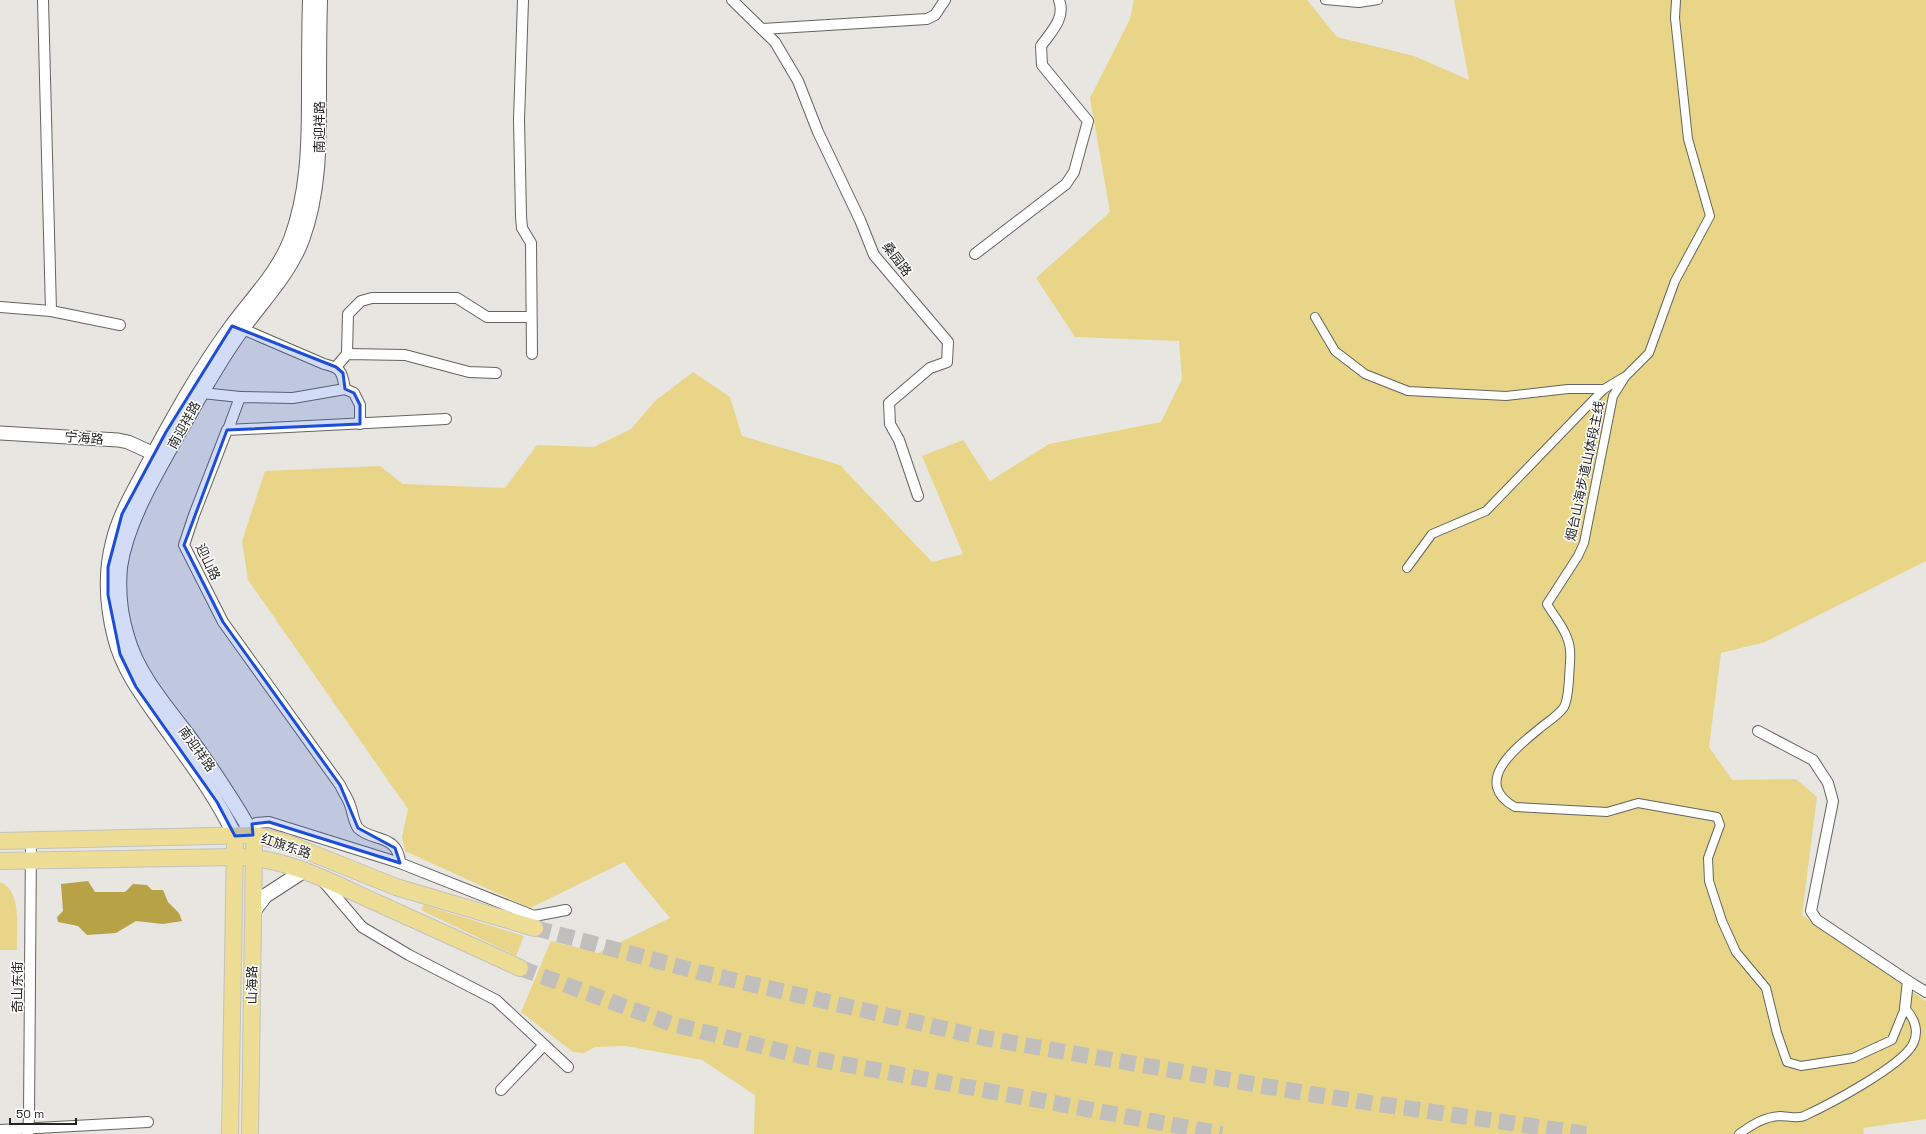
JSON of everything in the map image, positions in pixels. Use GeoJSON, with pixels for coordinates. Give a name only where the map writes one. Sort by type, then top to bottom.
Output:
{"type":"FeatureCollection","features":[{"type":"Feature","properties":{"kind":"main road","name":"南迎祥路"},"geometry":{"type":"LineString","coordinates":[[234,836],[217,802],[136,686],[120,654],[111,619],[108,595],[108,567],[113,541],[122,514],[202,393],[237,327],[285,253],[300,209],[308,169],[310,0]]}},
{"type":"Feature","properties":{"kind":"main road","name":"南迎祥路"},"geometry":{"type":"LineString","coordinates":[[253,835],[228,794],[140,669],[127,637],[122,618],[120,567],[125,543],[159,456],[201,372],[237,327],[273,290],[293,260],[303,236],[311,209],[318,170],[320,0]]}},
{"type":"Feature","properties":{"kind":"main road","name":"红旗东路"},"geometry":{"type":"LineString","coordinates":[[0,841],[253,835],[284,842],[406,890],[535,928]]}},
{"type":"Feature","properties":{"kind":"main road","name":"山海路"},"geometry":{"type":"LineString","coordinates":[[250,1134],[254,856],[253,835]]}},
{"type":"Feature","properties":{"kind":"main road","name":"山海路"},"geometry":{"type":"LineString","coordinates":[[230,1134],[236,856],[234,836]]}},
{"type":"Feature","properties":{"kind":"main road","name":"红旗东路"},"geometry":{"type":"LineString","coordinates":[[236,856],[254,856],[275,860],[311,873],[520,968]]}},
{"type":"Feature","properties":{"kind":"main road"},"geometry":{"type":"LineString","coordinates":[[0,861],[236,856]]}},
{"type":"Feature","properties":{"kind":"main road"},"geometry":{"type":"LineString","coordinates":[[253,912],[265,896],[311,873]]}},
{"type":"Feature","properties":{"kind":"street"},"geometry":{"type":"LineString","coordinates":[[43,0],[51,311]]}},
{"type":"Feature","properties":{"kind":"street"},"geometry":{"type":"LineString","coordinates":[[523,0],[519,120],[522,228],[531,243],[532,354]]}},
{"type":"Feature","properties":{"kind":"street","name":"桑园路"},"geometry":{"type":"LineString","coordinates":[[732,0],[775,42],[798,80],[818,132],[860,220],[874,255],[948,342],[947,362],[930,368],[889,404],[890,424],[899,440],[918,496]]}},
{"type":"Feature","properties":{"kind":"street"},"geometry":{"type":"LineString","coordinates":[[762,29],[927,19],[935,16],[945,0]]}},
{"type":"Feature","properties":{"kind":"street"},"geometry":{"type":"LineString","coordinates":[[975,254],[1066,184],[1074,172],[1088,121],[1042,65],[1040,46],[1057,24],[1062,8],[1059,0]]}},
{"type":"Feature","properties":{"kind":"street"},"geometry":{"type":"LineString","coordinates":[[1325,0],[1359,3],[1378,0]]}},
{"type":"Feature","properties":{"kind":"street","name":"烟台山海步道山体段主线"},"geometry":{"type":"LineString","coordinates":[[1676,0],[1675,18],[1688,139],[1710,216],[1675,281],[1649,353],[1625,377],[1614,396],[1584,543],[1578,556],[1547,604],[1563,630],[1570,649],[1568,694],[1565,706],[1498,768],[1496,782],[1498,793],[1504,801],[1515,807],[1607,812],[1638,803],[1717,817],[1720,824],[1708,858],[1709,881],[1722,921],[1736,952],[1766,988],[1777,1033],[1787,1062],[1801,1066],[1853,1058],[1892,1040],[1905,1008]]}},
{"type":"Feature","properties":{"kind":"street"},"geometry":{"type":"LineString","coordinates":[[336,367],[347,354],[348,314],[361,301],[372,298],[457,298],[487,318],[531,317]]}},
{"type":"Feature","properties":{"kind":"street"},"geometry":{"type":"LineString","coordinates":[[0,307],[51,311],[120,324]]}},
{"type":"Feature","properties":{"kind":"street"},"geometry":{"type":"LineString","coordinates":[[1315,317],[1335,351],[1365,374],[1408,391],[1506,396],[1568,389],[1604,389]]}},
{"type":"Feature","properties":{"kind":"street"},"geometry":{"type":"LineString","coordinates":[[237,327],[324,364],[336,367],[343,373],[345,389]]}},
{"type":"Feature","properties":{"kind":"street"},"geometry":{"type":"LineString","coordinates":[[347,354],[405,355],[469,372],[496,373]]}},
{"type":"Feature","properties":{"kind":"street"},"geometry":{"type":"LineString","coordinates":[[1407,568],[1432,534],[1486,511],[1604,389],[1625,377]]}},
{"type":"Feature","properties":{"kind":"street"},"geometry":{"type":"LineString","coordinates":[[202,393],[240,397],[293,398],[345,389],[354,393],[360,405],[360,424]]}},
{"type":"Feature","properties":{"kind":"street"},"geometry":{"type":"LineString","coordinates":[[229,427],[240,397]]}},
{"type":"Feature","properties":{"kind":"street","name":"迎山路"},"geometry":{"type":"LineString","coordinates":[[400,863],[400,855],[395,848],[386,841],[363,832],[358,828],[354,821],[350,805],[340,785],[223,622],[184,545],[227,430],[446,419]]}},
{"type":"Feature","properties":{"kind":"street","name":"宁海路"},"geometry":{"type":"LineString","coordinates":[[0,432],[118,440],[128,442],[159,456]]}},
{"type":"Feature","properties":{"kind":"street"},"geometry":{"type":"LineString","coordinates":[[1758,731],[1812,760],[1828,782],[1833,802],[1811,911],[1817,920],[1926,992]]}},
{"type":"Feature","properties":{"kind":"street"},"geometry":{"type":"LineString","coordinates":[[253,835],[252,827],[256,823],[269,822],[400,863],[534,916],[566,910]]}},
{"type":"Feature","properties":{"kind":"street","name":"奇山东街"},"geometry":{"type":"LineString","coordinates":[[28,1132],[30,1109],[31,840]]}},
{"type":"Feature","properties":{"kind":"street"},"geometry":{"type":"LineString","coordinates":[[311,873],[362,927],[409,956],[496,1000],[568,1067]]}},
{"type":"Feature","properties":{"kind":"street"},"geometry":{"type":"LineString","coordinates":[[1739,1134],[1761,1120],[1779,1116],[1803,1117],[1852,1092],[1903,1056],[1913,1044],[1916,1028],[1913,1016],[1905,1008],[1908,981]]}},
{"type":"Feature","properties":{"kind":"street"},"geometry":{"type":"LineString","coordinates":[[501,1090],[544,1045]]}},
{"type":"Feature","properties":{"kind":"street"},"geometry":{"type":"LineString","coordinates":[[0,1130],[28,1132],[148,1122]]}},
{"type":"Feature","properties":{"kind":"highlighted area"},"geometry":{"type":"Polygon","coordinates":[[[232,326],[336,367],[343,373],[345,389],[354,393],[360,405],[360,424],[227,430],[184,545],[223,622],[340,785],[358,828],[395,848],[400,863],[269,822],[252,824],[253,835],[235,836],[217,802],[136,687],[120,654],[108,595],[108,567],[122,514],[166,432],[232,326]]]}},
{"type":"Feature","properties":{"kind":"shaded area"},"geometry":{"type":"Polygon","coordinates":[[[1134,0],[1307,0],[1337,37],[1414,56],[1469,80],[1454,0],[1926,0],[1926,561],[1765,642],[1721,653],[1709,747],[1732,780],[1796,779],[1817,797],[1802,915],[1926,1001],[1926,1119],[1863,1128],[1864,1134],[754,1134],[755,1095],[702,1060],[626,1046],[595,1047],[584,1053],[573,1052],[521,1012],[551,941],[598,953],[670,918],[624,862],[530,908],[405,851],[402,837],[408,809],[248,580],[242,541],[265,471],[380,466],[403,484],[505,488],[537,445],[594,447],[631,429],[655,401],[693,372],[730,397],[742,436],[840,465],[932,562],[963,554],[922,456],[963,440],[990,481],[1049,444],[1161,422],[1182,379],[1179,341],[1075,337],[1036,278],[1110,212],[1090,98],[1130,19],[1134,0]]]}},
{"type":"Feature","properties":{"kind":"shaded area"},"geometry":{"type":"Polygon","coordinates":[[[88,881],[95,892],[125,892],[133,884],[147,885],[152,890],[163,890],[168,902],[179,913],[182,921],[163,924],[136,921],[116,933],[87,935],[78,926],[58,922],[57,917],[63,911],[61,884],[88,881]]]}},
{"type":"Feature","properties":{"kind":"shaded area"},"geometry":{"type":"Polygon","coordinates":[[[0,882],[7,887],[15,902],[17,912],[17,950],[0,950],[0,882]]]}},
{"type":"Feature","properties":{"kind":"shaded area"},"geometry":{"type":"Polygon","coordinates":[[[424,905],[524,936],[516,956],[423,911],[421,908],[424,905]]]}},
{"type":"Feature","properties":{"kind":"tunnel"},"geometry":{"type":"LineString","coordinates":[[535,928],[703,973],[984,1038],[1323,1096],[1587,1134]]}},
{"type":"Feature","properties":{"kind":"tunnel"},"geometry":{"type":"LineString","coordinates":[[520,968],[672,1024],[805,1057],[1222,1134]]}}]}
